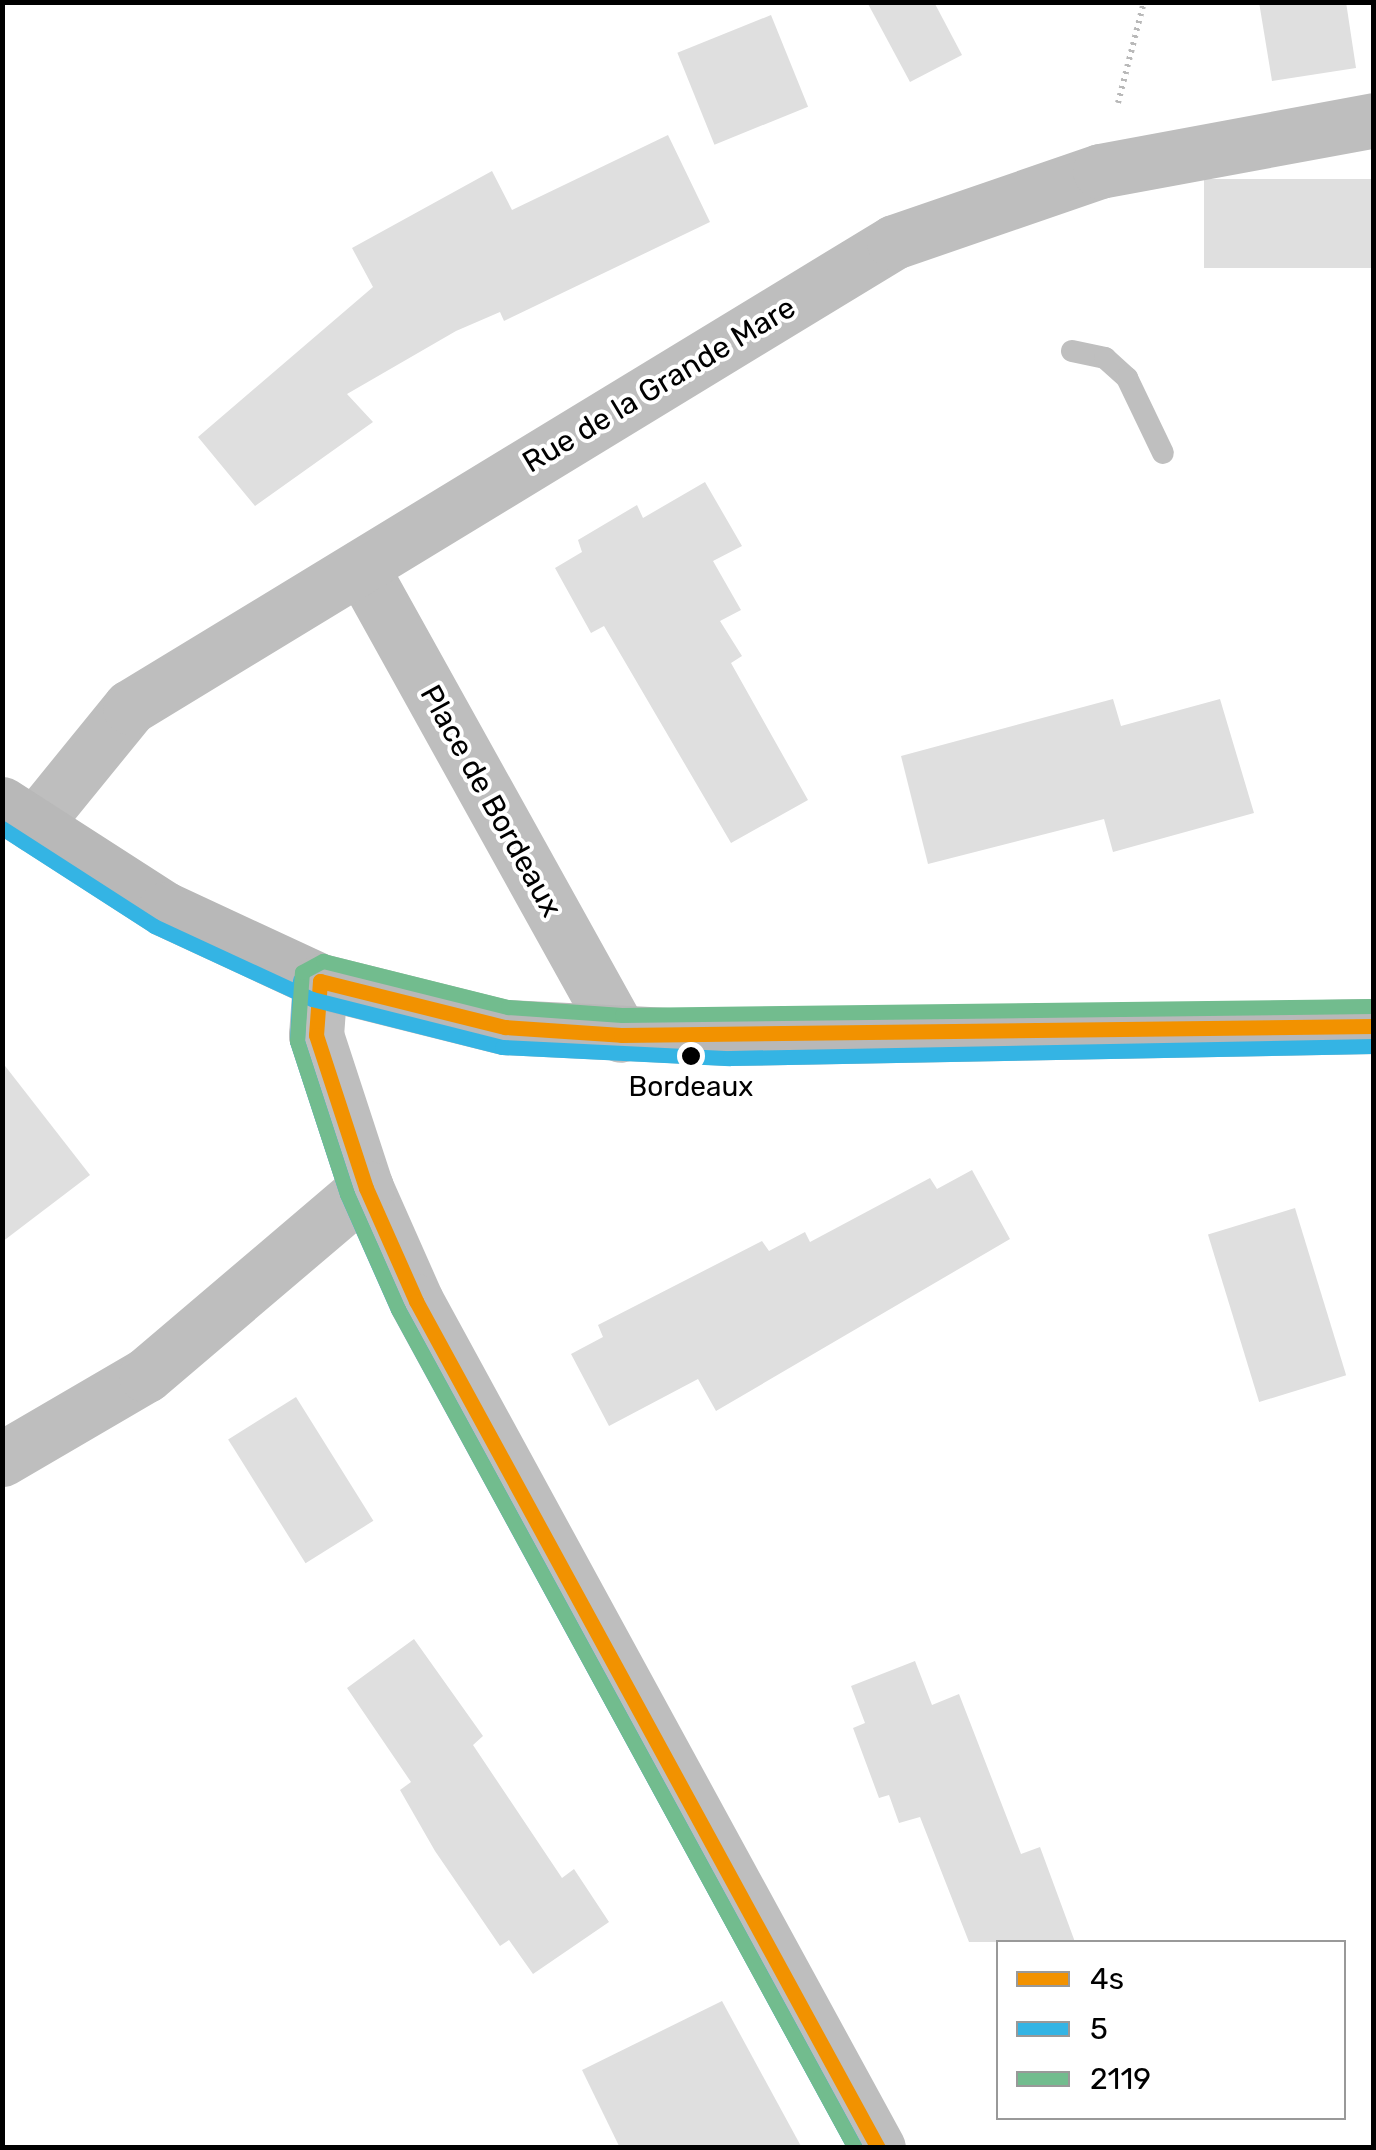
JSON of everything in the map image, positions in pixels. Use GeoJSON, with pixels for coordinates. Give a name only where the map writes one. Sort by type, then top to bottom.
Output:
{"type":"FeatureCollection","features":[{"type":"Feature","properties":{"kind":"main road"},"geometry":{"type":"LineString","coordinates":[[18,815],[165,909],[320,981],[506,1027],[621,1035],[1374,1026]]}},
{"type":"Feature","properties":{"kind":"street","name":"Rue de la Grande Mare"},"geometry":{"type":"LineString","coordinates":[[18,815],[130,707],[894,242],[1100,170],[1374,120]]}},
{"type":"Feature","properties":{"kind":"street","name":"Place de Bordeaux"},"geometry":{"type":"LineString","coordinates":[[361,566],[621,1035]]}},
{"type":"Feature","properties":{"kind":"street"},"geometry":{"type":"LineString","coordinates":[[320,981],[316,1035],[366,1188],[416,1301],[878,2148]]}},
{"type":"Feature","properties":{"kind":"street"},"geometry":{"type":"LineString","coordinates":[[2,1459],[146,1375],[366,1188]]}},
{"type":"Feature","properties":{"kind":"path"},"geometry":{"type":"LineString","coordinates":[[1100,170],[1144,2]]}},
{"type":"Feature","properties":{"kind":"building"},"geometry":{"type":"Polygon","coordinates":[[[867,2],[934,2],[962,55],[910,82],[867,2]]]}},
{"type":"Feature","properties":{"kind":"building"},"geometry":{"type":"Polygon","coordinates":[[[1259,2],[1346,2],[1356,68],[1272,81],[1259,2]]]}},
{"type":"Feature","properties":{"kind":"building"},"geometry":{"type":"Polygon","coordinates":[[[771,15],[808,107],[714,145],[677,53],[771,15]]]}},
{"type":"Feature","properties":{"kind":"building"},"geometry":{"type":"Polygon","coordinates":[[[668,135],[710,222],[504,321],[500,312],[456,331],[347,394],[373,422],[255,506],[198,437],[373,287],[352,248],[492,171],[512,210],[668,135]]]}},
{"type":"Feature","properties":{"kind":"building"},"geometry":{"type":"Polygon","coordinates":[[[1204,179],[1374,179],[1374,268],[1204,268],[1204,179]]]}},
{"type":"Feature","properties":{"kind":"building"},"geometry":{"type":"Polygon","coordinates":[[[705,482],[742,546],[713,561],[741,610],[720,621],[742,656],[731,663],[808,800],[731,843],[604,626],[591,633],[555,568],[582,552],[578,540],[637,505],[643,518],[705,482]]]}},
{"type":"Feature","properties":{"kind":"building"},"geometry":{"type":"Polygon","coordinates":[[[1113,699],[1121,726],[1220,699],[1254,813],[1113,852],[1104,819],[928,864],[901,756],[1113,699]]]}},
{"type":"Feature","properties":{"kind":"building"},"geometry":{"type":"Polygon","coordinates":[[[2,1062],[90,1175],[2,1242],[2,1062]]]}},
{"type":"Feature","properties":{"kind":"building"},"geometry":{"type":"Polygon","coordinates":[[[972,1170],[1010,1239],[716,1411],[698,1379],[609,1426],[571,1354],[603,1337],[598,1325],[762,1241],[769,1251],[805,1232],[810,1242],[930,1178],[937,1189],[972,1170]]]}},
{"type":"Feature","properties":{"kind":"building"},"geometry":{"type":"Polygon","coordinates":[[[1295,1208],[1346,1375],[1259,1402],[1208,1235],[1295,1208]]]}},
{"type":"Feature","properties":{"kind":"building"},"geometry":{"type":"Polygon","coordinates":[[[296,1397],[373,1521],[306,1563],[228,1439],[296,1397]]]}},
{"type":"Feature","properties":{"kind":"building"},"geometry":{"type":"Polygon","coordinates":[[[414,1639],[483,1736],[473,1745],[562,1878],[574,1869],[609,1922],[533,1974],[509,1940],[500,1946],[435,1851],[400,1790],[411,1782],[347,1688],[414,1639]]]}},
{"type":"Feature","properties":{"kind":"building"},"geometry":{"type":"Polygon","coordinates":[[[915,1661],[932,1705],[959,1694],[1021,1854],[1040,1847],[1074,1940],[969,1942],[920,1817],[899,1823],[889,1795],[879,1798],[853,1728],[865,1723],[851,1686],[915,1661]]]}},
{"type":"Feature","properties":{"kind":"building"},"geometry":{"type":"Polygon","coordinates":[[[722,2001],[802,2148],[620,2148],[582,2070],[722,2001]]]}},
{"type":"Feature","properties":{"kind":"waterway"},"geometry":{"type":"LineString","coordinates":[[1072,351],[1105,358],[1127,378],[1163,453]]}},
{"type":"Feature","properties":{"kind":"transit line","name":"5"},"geometry":{"type":"LineString","coordinates":[[2,828],[154,926],[312,999],[502,1047],[730,1058],[1374,1046]]}},
{"type":"Feature","properties":{"kind":"transit line","name":"2119"},"geometry":{"type":"LineString","coordinates":[[855,2148],[398,1309],[347,1194],[297,1041],[302,972],[323,961],[508,1007],[622,1015],[1374,1006]]}},
{"type":"Feature","properties":{"kind":"transit line","name":"5"},"geometry":{"type":"LineString","coordinates":[[300,980],[297,1041],[347,1194],[398,1309],[855,2148]]}},
{"type":"Feature","properties":{"kind":"transit line","name":"4s"},"geometry":{"type":"LineString","coordinates":[[320,981],[316,1035],[366,1188],[416,1301],[878,2148]]}},
{"type":"Feature","properties":{"kind":"transit line","name":"4s"},"geometry":{"type":"LineString","coordinates":[[320,981],[505,1027],[621,1035],[1374,1026]]}},
{"type":"Feature","properties":{"kind":"place","name":"Bordeaux"},"geometry":{"type":"Point","coordinates":[691,1056]}}]}
